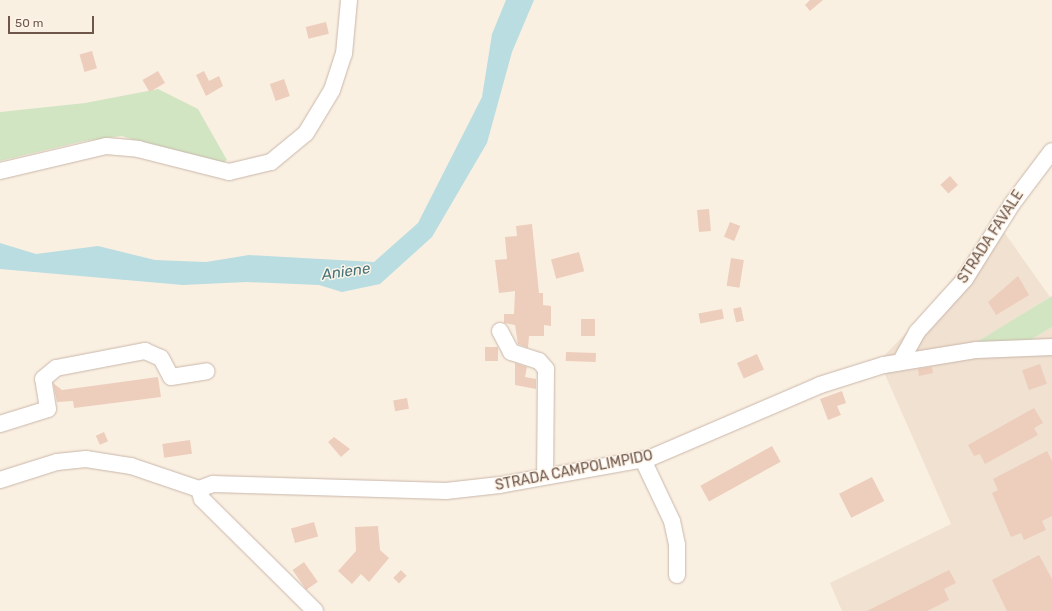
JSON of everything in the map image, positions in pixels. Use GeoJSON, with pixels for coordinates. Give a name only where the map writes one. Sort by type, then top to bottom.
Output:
{"type":"FeatureCollection","features":[{"type":"Feature","properties":{"kind":"street"},"geometry":{"type":"LineString","coordinates":[[0,171],[106,146],[138,149],[181,163],[229,172],[271,162],[306,133],[332,90],[344,54],[350,0]]}},
{"type":"Feature","properties":{"kind":"street","name":"STRADA FAVALE"},"geometry":{"type":"LineString","coordinates":[[901,361],[917,332],[965,279],[1022,189],[1052,150]]}},
{"type":"Feature","properties":{"kind":"street"},"geometry":{"type":"LineString","coordinates":[[500,331],[512,352],[539,361],[546,369],[545,476]]}},
{"type":"Feature","properties":{"kind":"street","name":"STRADA CAMPOLIMPIDO"},"geometry":{"type":"LineString","coordinates":[[199,489],[213,484],[446,491],[643,460],[820,385],[901,361],[977,350],[1052,347]]}},
{"type":"Feature","properties":{"kind":"street"},"geometry":{"type":"LineString","coordinates":[[0,424],[48,409],[43,382],[46,373],[93,358],[145,351],[161,358],[171,377],[207,371]]}},
{"type":"Feature","properties":{"kind":"street"},"geometry":{"type":"LineString","coordinates":[[0,480],[62,461],[86,459],[131,466],[199,489],[202,499],[315,611]]}},
{"type":"Feature","properties":{"kind":"street"},"geometry":{"type":"LineString","coordinates":[[643,460],[672,521],[677,545],[677,575]]}},
{"type":"Feature","properties":{"kind":"shaded area"},"geometry":{"type":"Polygon","coordinates":[[[994,218],[1050,297],[973,345],[1024,344],[1052,327],[1052,611],[842,611],[830,583],[951,524],[879,361],[938,300],[994,218]]]}},
{"type":"Feature","properties":{"kind":"green space"},"geometry":{"type":"Polygon","coordinates":[[[158,89],[198,109],[227,160],[216,168],[122,136],[84,141],[0,161],[0,112],[85,103],[158,89]]]}},
{"type":"Feature","properties":{"kind":"green space"},"geometry":{"type":"Polygon","coordinates":[[[1052,296],[1052,327],[1024,344],[972,345],[1052,296]]]}},
{"type":"Feature","properties":{"kind":"water","name":"Aniene"},"geometry":{"type":"Polygon","coordinates":[[[506,0],[534,0],[512,52],[487,143],[432,237],[380,284],[342,292],[319,285],[246,282],[183,285],[0,269],[0,243],[36,254],[98,246],[155,260],[206,262],[249,255],[374,262],[418,223],[482,97],[492,34],[506,0]]]}},
{"type":"Feature","properties":{"kind":"building"},"geometry":{"type":"Polygon","coordinates":[[[810,0],[823,0],[810,11],[805,5],[810,0]]]}},
{"type":"Feature","properties":{"kind":"building"},"geometry":{"type":"Polygon","coordinates":[[[326,22],[329,34],[309,39],[306,27],[326,22]]]}},
{"type":"Feature","properties":{"kind":"building"},"geometry":{"type":"Polygon","coordinates":[[[92,51],[97,68],[84,72],[80,55],[92,51]]]}},
{"type":"Feature","properties":{"kind":"building"},"geometry":{"type":"Polygon","coordinates":[[[158,71],[165,83],[149,92],[142,80],[158,71]]]}},
{"type":"Feature","properties":{"kind":"building"},"geometry":{"type":"Polygon","coordinates":[[[204,71],[209,81],[219,76],[223,86],[206,96],[196,75],[204,71]]]}},
{"type":"Feature","properties":{"kind":"building"},"geometry":{"type":"Polygon","coordinates":[[[284,79],[290,96],[276,101],[270,84],[284,79]]]}},
{"type":"Feature","properties":{"kind":"building"},"geometry":{"type":"Polygon","coordinates":[[[950,176],[958,185],[948,194],[940,185],[950,176]]]}},
{"type":"Feature","properties":{"kind":"building"},"geometry":{"type":"Polygon","coordinates":[[[709,209],[711,231],[699,232],[697,210],[709,209]]]}},
{"type":"Feature","properties":{"kind":"building"},"geometry":{"type":"Polygon","coordinates":[[[730,222],[740,226],[734,241],[724,237],[730,222]]]}},
{"type":"Feature","properties":{"kind":"building"},"geometry":{"type":"Polygon","coordinates":[[[532,224],[539,293],[543,293],[543,305],[551,306],[551,326],[544,325],[544,336],[529,336],[528,348],[518,344],[515,325],[504,323],[504,314],[514,314],[515,291],[499,293],[495,260],[507,259],[505,237],[517,236],[516,226],[532,224]]]}},
{"type":"Feature","properties":{"kind":"building"},"geometry":{"type":"Polygon","coordinates":[[[579,252],[584,271],[556,279],[551,260],[579,252]]]}},
{"type":"Feature","properties":{"kind":"building"},"geometry":{"type":"Polygon","coordinates":[[[731,258],[744,260],[739,288],[727,286],[731,258]]]}},
{"type":"Feature","properties":{"kind":"building"},"geometry":{"type":"Polygon","coordinates":[[[1018,276],[1029,295],[996,315],[988,302],[1018,276]]]}},
{"type":"Feature","properties":{"kind":"building"},"geometry":{"type":"Polygon","coordinates":[[[741,307],[744,321],[736,322],[733,309],[741,307]]]}},
{"type":"Feature","properties":{"kind":"building"},"geometry":{"type":"Polygon","coordinates":[[[722,309],[724,319],[700,323],[698,314],[722,309]]]}},
{"type":"Feature","properties":{"kind":"building"},"geometry":{"type":"Polygon","coordinates":[[[581,319],[595,319],[595,336],[581,336],[581,319]]]}},
{"type":"Feature","properties":{"kind":"building"},"geometry":{"type":"Polygon","coordinates":[[[485,347],[498,347],[498,361],[485,361],[485,347]]]}},
{"type":"Feature","properties":{"kind":"building"},"geometry":{"type":"Polygon","coordinates":[[[566,352],[596,353],[596,362],[566,361],[566,352]]]}},
{"type":"Feature","properties":{"kind":"building"},"geometry":{"type":"Polygon","coordinates":[[[757,354],[764,370],[744,378],[737,363],[757,354]]]}},
{"type":"Feature","properties":{"kind":"building"},"geometry":{"type":"Polygon","coordinates":[[[515,363],[527,367],[525,377],[536,379],[536,389],[515,385],[515,363]]]}},
{"type":"Feature","properties":{"kind":"building"},"geometry":{"type":"Polygon","coordinates":[[[1040,364],[1047,384],[1029,390],[1022,370],[1040,364]]]}},
{"type":"Feature","properties":{"kind":"building"},"geometry":{"type":"Polygon","coordinates":[[[932,367],[933,373],[919,376],[918,369],[932,367]]]}},
{"type":"Feature","properties":{"kind":"building"},"geometry":{"type":"Polygon","coordinates":[[[158,377],[161,397],[74,408],[73,401],[57,402],[53,383],[62,390],[158,377]]]}},
{"type":"Feature","properties":{"kind":"building"},"geometry":{"type":"Polygon","coordinates":[[[842,391],[846,403],[837,406],[841,415],[828,420],[820,399],[842,391]]]}},
{"type":"Feature","properties":{"kind":"building"},"geometry":{"type":"Polygon","coordinates":[[[407,398],[409,409],[395,411],[393,400],[407,398]]]}},
{"type":"Feature","properties":{"kind":"building"},"geometry":{"type":"Polygon","coordinates":[[[1034,408],[1043,423],[1034,428],[1038,435],[985,464],[980,454],[974,456],[968,445],[1034,408]]]}},
{"type":"Feature","properties":{"kind":"building"},"geometry":{"type":"Polygon","coordinates":[[[104,432],[108,441],[100,445],[96,436],[104,432]]]}},
{"type":"Feature","properties":{"kind":"building"},"geometry":{"type":"Polygon","coordinates":[[[334,437],[350,449],[341,457],[328,442],[334,437]]]}},
{"type":"Feature","properties":{"kind":"building"},"geometry":{"type":"Polygon","coordinates":[[[190,440],[192,454],[164,458],[162,444],[190,440]]]}},
{"type":"Feature","properties":{"kind":"building"},"geometry":{"type":"Polygon","coordinates":[[[772,446],[781,462],[709,501],[700,486],[772,446]]]}},
{"type":"Feature","properties":{"kind":"building"},"geometry":{"type":"Polygon","coordinates":[[[1047,451],[1052,461],[1052,516],[1042,521],[1046,530],[1024,540],[1021,533],[1011,537],[992,493],[998,490],[993,479],[1047,451]]]}},
{"type":"Feature","properties":{"kind":"building"},"geometry":{"type":"Polygon","coordinates":[[[872,477],[884,501],[851,518],[839,494],[872,477]]]}},
{"type":"Feature","properties":{"kind":"building"},"geometry":{"type":"Polygon","coordinates":[[[314,522],[318,536],[295,543],[291,529],[314,522]]]}},
{"type":"Feature","properties":{"kind":"building"},"geometry":{"type":"Polygon","coordinates":[[[378,526],[380,550],[389,558],[369,582],[361,574],[352,584],[338,571],[356,551],[355,527],[378,526]]]}},
{"type":"Feature","properties":{"kind":"building"},"geometry":{"type":"Polygon","coordinates":[[[1039,555],[1052,579],[1052,611],[1007,611],[992,580],[1039,555]]]}},
{"type":"Feature","properties":{"kind":"building"},"geometry":{"type":"Polygon","coordinates":[[[304,562],[318,582],[306,590],[293,570],[304,562]]]}},
{"type":"Feature","properties":{"kind":"building"},"geometry":{"type":"Polygon","coordinates":[[[401,570],[407,576],[399,583],[393,578],[401,570]]]}},
{"type":"Feature","properties":{"kind":"building"},"geometry":{"type":"Polygon","coordinates":[[[949,570],[956,583],[944,589],[949,600],[927,611],[867,611],[949,570]]]}}]}
